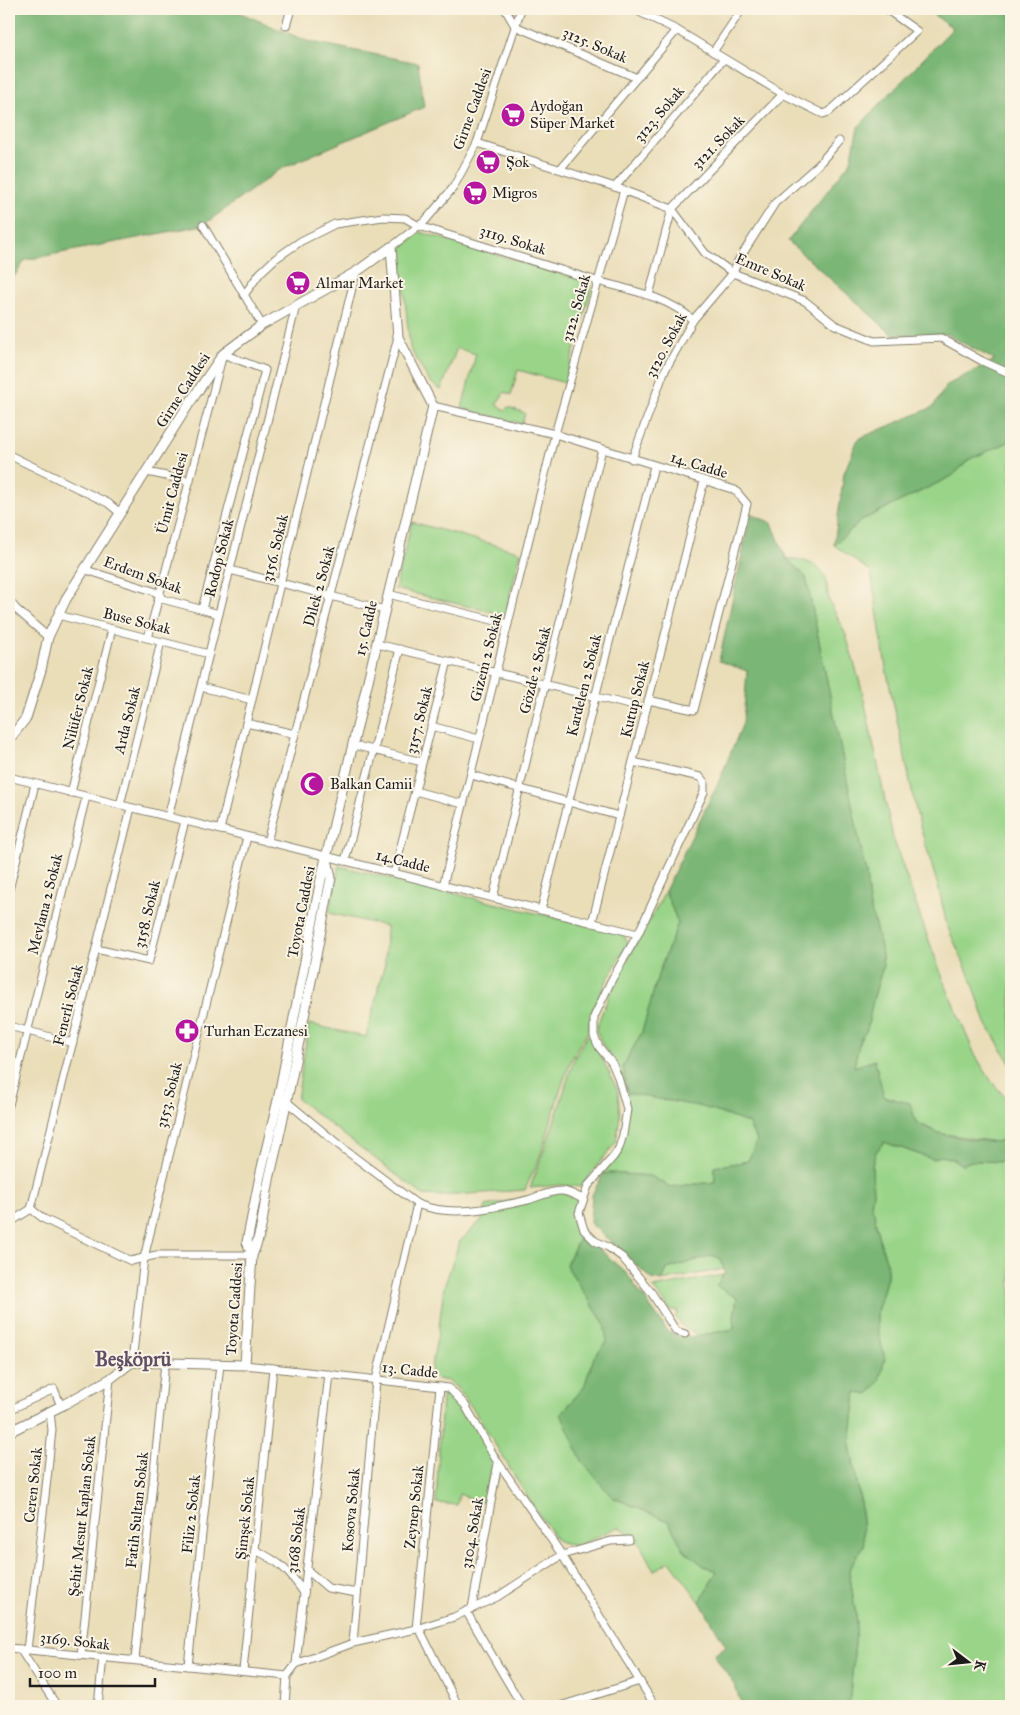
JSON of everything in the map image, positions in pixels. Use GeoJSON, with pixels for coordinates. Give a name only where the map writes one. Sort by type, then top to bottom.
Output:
{"type":"FeatureCollection","features":[{"type":"Feature","properties":{"kind":"street"},"geometry":{"type":"LineString","coordinates":[[286,26],[290,9]]}},
{"type":"Feature","properties":{"kind":"street"},"geometry":{"type":"LineString","coordinates":[[505,9],[515,26]]}},
{"type":"Feature","properties":{"kind":"street","name":"Girne Caddesi"},"geometry":{"type":"LineString","coordinates":[[9,740],[26,718],[48,637],[66,599],[223,354],[262,325],[356,272],[391,247],[419,226],[453,188],[477,142],[521,9]]}},
{"type":"Feature","properties":{"kind":"street"},"geometry":{"type":"LineString","coordinates":[[633,9],[677,30],[783,94],[823,114],[829,112],[917,32],[886,9]]}},
{"type":"Feature","properties":{"kind":"street"},"geometry":{"type":"LineString","coordinates":[[713,52],[742,9]]}},
{"type":"Feature","properties":{"kind":"street","name":"3125. Sokak"},"geometry":{"type":"LineString","coordinates":[[515,26],[636,78]]}},
{"type":"Feature","properties":{"kind":"street"},"geometry":{"type":"LineString","coordinates":[[561,168],[677,30]]}},
{"type":"Feature","properties":{"kind":"street","name":"3123. Sokak"},"geometry":{"type":"LineString","coordinates":[[615,186],[724,59]]}},
{"type":"Feature","properties":{"kind":"street","name":"3121. Sokak"},"geometry":{"type":"LineString","coordinates":[[672,209],[783,94]]}},
{"type":"Feature","properties":{"kind":"street","name":"3120. Sokak"},"geometry":{"type":"LineString","coordinates":[[632,459],[664,372],[693,320],[733,274],[738,261],[775,203],[818,165],[839,141]]}},
{"type":"Feature","properties":{"kind":"street"},"geometry":{"type":"LineString","coordinates":[[477,142],[615,186],[672,209],[648,294]]}},
{"type":"Feature","properties":{"kind":"street","name":"3122. Sokak"},"geometry":{"type":"LineString","coordinates":[[555,434],[624,190]]}},
{"type":"Feature","properties":{"kind":"street","name":"Emre Sokak"},"geometry":{"type":"LineString","coordinates":[[672,209],[705,253],[733,274],[805,301],[835,325],[874,341],[941,338],[982,361],[1011,374]]}},
{"type":"Feature","properties":{"kind":"street","name":"3119. Sokak"},"geometry":{"type":"LineString","coordinates":[[244,296],[260,273],[275,259],[302,241],[335,224],[366,219],[405,218],[419,226],[598,281],[648,294],[686,313],[693,320]]}},
{"type":"Feature","properties":{"kind":"street"},"geometry":{"type":"LineString","coordinates":[[203,225],[262,325]]}},
{"type":"Feature","properties":{"kind":"street"},"geometry":{"type":"LineString","coordinates":[[391,247],[398,337],[433,406]]}},
{"type":"Feature","properties":{"kind":"street","name":"3156. Sokak"},"geometry":{"type":"LineString","coordinates":[[220,830],[356,272]]}},
{"type":"Feature","properties":{"kind":"street","name":"Rodop Sokak"},"geometry":{"type":"LineString","coordinates":[[168,817],[296,306]]}},
{"type":"Feature","properties":{"kind":"street","name":"Dilek 2 Sokak"},"geometry":{"type":"LineString","coordinates":[[267,842],[398,337]]}},
{"type":"Feature","properties":{"kind":"street"},"geometry":{"type":"LineString","coordinates":[[202,609],[265,370],[223,354]]}},
{"type":"Feature","properties":{"kind":"street","name":"Ümit Caddesi"},"geometry":{"type":"LineString","coordinates":[[148,638],[223,354]]}},
{"type":"Feature","properties":{"kind":"street","name":"14. Cadde"},"geometry":{"type":"LineString","coordinates":[[433,406],[555,434],[736,490],[747,504],[694,710],[648,700]]}},
{"type":"Feature","properties":{"kind":"street","name":"15. Cadde"},"geometry":{"type":"LineString","coordinates":[[327,856],[433,406]]}},
{"type":"Feature","properties":{"kind":"street","name":"Gizem 2 Sokak"},"geometry":{"type":"LineString","coordinates":[[443,886],[555,434]]}},
{"type":"Feature","properties":{"kind":"street","name":"Gözde 2 Sokak"},"geometry":{"type":"LineString","coordinates":[[493,898],[602,449]]}},
{"type":"Feature","properties":{"kind":"street"},"geometry":{"type":"LineString","coordinates":[[9,455],[108,503],[120,513]]}},
{"type":"Feature","properties":{"kind":"street","name":"Kardelen 2 Sokak"},"geometry":{"type":"LineString","coordinates":[[541,910],[654,466]]}},
{"type":"Feature","properties":{"kind":"street"},"geometry":{"type":"LineString","coordinates":[[147,472],[190,481]]}},
{"type":"Feature","properties":{"kind":"street","name":"Kutup Sokak"},"geometry":{"type":"LineString","coordinates":[[592,923],[704,481]]}},
{"type":"Feature","properties":{"kind":"street","name":"Erdem Sokak"},"geometry":{"type":"LineString","coordinates":[[86,570],[153,591],[160,595],[162,599],[219,614]]}},
{"type":"Feature","properties":{"kind":"street"},"geometry":{"type":"LineString","coordinates":[[230,570],[385,610]]}},
{"type":"Feature","properties":{"kind":"street"},"geometry":{"type":"LineString","coordinates":[[388,594],[508,624]]}},
{"type":"Feature","properties":{"kind":"street"},"geometry":{"type":"LineString","coordinates":[[9,600],[16,609],[48,637]]}},
{"type":"Feature","properties":{"kind":"street","name":"Buse Sokak"},"geometry":{"type":"LineString","coordinates":[[58,615],[209,654]]}},
{"type":"Feature","properties":{"kind":"street","name":"Nilüfer Sokak"},"geometry":{"type":"LineString","coordinates":[[71,793],[112,629]]}},
{"type":"Feature","properties":{"kind":"street","name":"Arda Sokak"},"geometry":{"type":"LineString","coordinates":[[120,805],[161,642]]}},
{"type":"Feature","properties":{"kind":"street"},"geometry":{"type":"LineString","coordinates":[[377,644],[646,709]]}},
{"type":"Feature","properties":{"kind":"street"},"geometry":{"type":"LineString","coordinates":[[345,861],[400,649]]}},
{"type":"Feature","properties":{"kind":"street","name":"3157. Sokak"},"geometry":{"type":"LineString","coordinates":[[394,873],[448,661]]}},
{"type":"Feature","properties":{"kind":"street"},"geometry":{"type":"LineString","coordinates":[[201,687],[252,700]]}},
{"type":"Feature","properties":{"kind":"street"},"geometry":{"type":"LineString","coordinates":[[246,723],[295,734]]}},
{"type":"Feature","properties":{"kind":"street"},"geometry":{"type":"LineString","coordinates":[[431,726],[480,739]]}},
{"type":"Feature","properties":{"kind":"street"},"geometry":{"type":"LineString","coordinates":[[353,746],[422,762]]}},
{"type":"Feature","properties":{"kind":"street"},"geometry":{"type":"LineString","coordinates":[[633,762],[700,777],[704,782],[704,792],[638,934],[611,981],[594,1017],[594,1036],[599,1047],[612,1063],[627,1109],[623,1135],[614,1156],[588,1186],[579,1213],[584,1230],[595,1241],[608,1247],[622,1258],[647,1287],[676,1332],[685,1334]]}},
{"type":"Feature","properties":{"kind":"street"},"geometry":{"type":"LineString","coordinates":[[471,775],[619,816]]}},
{"type":"Feature","properties":{"kind":"street","name":"14.Cadde"},"geometry":{"type":"LineString","coordinates":[[9,777],[638,934]]}},
{"type":"Feature","properties":{"kind":"street"},"geometry":{"type":"LineString","coordinates":[[9,890],[35,784]]}},
{"type":"Feature","properties":{"kind":"street"},"geometry":{"type":"LineString","coordinates":[[415,791],[463,804]]}},
{"type":"Feature","properties":{"kind":"street","name":"Mevlana 2 Sokak"},"geometry":{"type":"LineString","coordinates":[[9,1105],[86,796]]}},
{"type":"Feature","properties":{"kind":"street","name":"Fenerli Sokak"},"geometry":{"type":"LineString","coordinates":[[31,1209],[131,808]]}},
{"type":"Feature","properties":{"kind":"street","name":"3158. Sokak"},"geometry":{"type":"LineString","coordinates":[[96,950],[149,962],[185,821]]}},
{"type":"Feature","properties":{"kind":"street","name":"3153. Sokak"},"geometry":{"type":"LineString","coordinates":[[132,1362],[144,1258],[247,837]]}},
{"type":"Feature","properties":{"kind":"street","name":"Toyota Caddesi"},"geometry":{"type":"LineString","coordinates":[[244,1365],[252,1256],[247,1242],[260,1176],[283,1101],[327,856]]}},
{"type":"Feature","properties":{"kind":"street"},"geometry":{"type":"LineString","coordinates":[[9,1026],[73,1043]]}},
{"type":"Feature","properties":{"kind":"street"},"geometry":{"type":"LineString","coordinates":[[283,1101],[417,1204],[428,1208],[448,1211],[471,1210],[529,1200],[562,1191],[569,1192],[583,1199]]}},
{"type":"Feature","properties":{"kind":"street","name":"Kosova Sokak"},"geometry":{"type":"LineString","coordinates":[[354,1643],[376,1380],[417,1204]]}},
{"type":"Feature","properties":{"kind":"street"},"geometry":{"type":"LineString","coordinates":[[9,1223],[31,1209],[44,1219],[131,1261],[156,1254],[252,1256]]}},
{"type":"Feature","properties":{"kind":"street"},"geometry":{"type":"LineString","coordinates":[[9,1432],[110,1379],[132,1362]]}},
{"type":"Feature","properties":{"kind":"street","name":"13. Cadde"},"geometry":{"type":"LineString","coordinates":[[132,1362],[244,1365],[449,1388],[465,1405],[498,1463],[562,1555],[655,1706]]}},
{"type":"Feature","properties":{"kind":"street","name":"Fatih Sultan Sokak"},"geometry":{"type":"LineString","coordinates":[[135,1660],[165,1362]]}},
{"type":"Feature","properties":{"kind":"street","name":"Filiz 2 Sokak"},"geometry":{"type":"LineString","coordinates":[[188,1666],[220,1364]]}},
{"type":"Feature","properties":{"kind":"street","name":"Şimşek Sokak"},"geometry":{"type":"LineString","coordinates":[[243,1671],[273,1368]]}},
{"type":"Feature","properties":{"kind":"street","name":"3168 Sokak"},"geometry":{"type":"LineString","coordinates":[[296,1664],[329,1374]]}},
{"type":"Feature","properties":{"kind":"street","name":"Şehit Mesut Kaplan Sokak"},"geometry":{"type":"LineString","coordinates":[[81,1655],[110,1379]]}},
{"type":"Feature","properties":{"kind":"street","name":"Zeynep Sokak"},"geometry":{"type":"LineString","coordinates":[[417,1629],[440,1387]]}},
{"type":"Feature","properties":{"kind":"street"},"geometry":{"type":"LineString","coordinates":[[9,1410],[54,1389],[61,1406]]}},
{"type":"Feature","properties":{"kind":"street","name":"Ceren Sokak"},"geometry":{"type":"LineString","coordinates":[[24,1649],[49,1459],[52,1430],[50,1412]]}},
{"type":"Feature","properties":{"kind":"street","name":"3104. Sokak"},"geometry":{"type":"LineString","coordinates":[[469,1610],[498,1463]]}},
{"type":"Feature","properties":{"kind":"street"},"geometry":{"type":"LineString","coordinates":[[285,1706],[287,1676],[296,1664],[354,1643],[417,1629],[469,1610],[497,1597],[562,1555],[611,1542],[628,1540]]}},
{"type":"Feature","properties":{"kind":"street"},"geometry":{"type":"LineString","coordinates":[[255,1550],[275,1560],[290,1572],[304,1592]]}},
{"type":"Feature","properties":{"kind":"street"},"geometry":{"type":"LineString","coordinates":[[307,1570],[328,1588],[357,1594]]}},
{"type":"Feature","properties":{"kind":"street"},"geometry":{"type":"LineString","coordinates":[[469,1610],[522,1706]]}},
{"type":"Feature","properties":{"kind":"street"},"geometry":{"type":"LineString","coordinates":[[417,1629],[458,1706]]}},
{"type":"Feature","properties":{"kind":"street","name":"3169. Sokak"},"geometry":{"type":"LineString","coordinates":[[9,1648],[287,1676]]}},
{"type":"Feature","properties":{"kind":"street"},"geometry":{"type":"LineString","coordinates":[[24,1649],[57,1706]]}},
{"type":"Feature","properties":{"kind":"street"},"geometry":{"type":"LineString","coordinates":[[98,1706],[102,1657]]}},
{"type":"Feature","properties":{"kind":"street"},"geometry":{"type":"LineString","coordinates":[[560,1706],[640,1681]]}},
{"type":"Feature","properties":{"kind":"green space"},"geometry":{"type":"Polygon","coordinates":[[[9,9],[231,9],[307,41],[418,63],[424,107],[282,168],[203,225],[25,260],[9,285],[9,9]]]}},
{"type":"Feature","properties":{"kind":"green space"},"geometry":{"type":"Polygon","coordinates":[[[925,9],[1011,9],[1011,441],[970,459],[952,476],[862,520],[834,545],[844,473],[858,439],[933,407],[947,385],[995,360],[946,334],[893,335],[788,241],[851,161],[858,127],[953,28],[925,9]]]}},
{"type":"Feature","properties":{"kind":"green space"},"geometry":{"type":"Polygon","coordinates":[[[420,232],[589,282],[592,287],[565,383],[518,370],[511,395],[505,392],[496,404],[505,410],[508,407],[525,413],[522,424],[462,408],[476,354],[457,348],[441,390],[429,381],[410,348],[400,250],[420,232]]]}},
{"type":"Feature","properties":{"kind":"green space"},"geometry":{"type":"Polygon","coordinates":[[[1011,441],[1011,1065],[986,1023],[972,981],[947,926],[939,890],[917,815],[886,668],[871,572],[834,545],[862,520],[952,476],[970,459],[1011,441]]]}},
{"type":"Feature","properties":{"kind":"green space"},"geometry":{"type":"Polygon","coordinates":[[[751,514],[772,523],[786,558],[806,577],[866,874],[869,903],[881,947],[883,966],[867,1030],[860,1040],[854,1067],[875,1060],[884,1097],[910,1103],[916,1122],[938,1133],[996,1142],[1011,1137],[1011,1162],[971,1161],[962,1165],[953,1159],[941,1156],[932,1159],[884,1142],[876,1152],[872,1165],[873,1193],[871,1205],[887,1263],[887,1277],[877,1312],[877,1326],[885,1359],[879,1381],[869,1394],[856,1392],[850,1445],[860,1499],[864,1545],[849,1570],[857,1622],[849,1706],[742,1706],[735,1686],[714,1655],[726,1646],[700,1602],[717,1571],[704,1566],[684,1550],[668,1521],[612,1497],[582,1461],[561,1414],[584,1387],[594,1357],[607,1342],[604,1323],[566,1265],[582,1233],[627,1274],[669,1333],[692,1337],[734,1329],[737,1298],[716,1286],[725,1272],[721,1259],[710,1256],[667,1269],[662,1281],[652,1279],[590,1223],[592,1195],[603,1174],[651,1176],[670,1187],[715,1182],[714,1167],[748,1161],[757,1141],[748,1123],[703,1107],[627,1093],[623,1066],[642,1032],[659,972],[678,923],[665,891],[719,781],[743,723],[747,671],[719,661],[751,514]]]}},
{"type":"Feature","properties":{"kind":"green space"},"geometry":{"type":"Polygon","coordinates":[[[412,522],[521,552],[505,615],[395,589],[412,522]]]}},
{"type":"Feature","properties":{"kind":"green space"},"geometry":{"type":"Polygon","coordinates":[[[786,558],[813,564],[826,579],[829,600],[846,635],[862,690],[893,838],[945,984],[975,1055],[992,1082],[1011,1104],[1011,1137],[996,1142],[938,1133],[916,1122],[894,1098],[884,1097],[879,1083],[853,1067],[860,1040],[867,1030],[883,966],[881,947],[869,903],[866,874],[806,577],[786,558]]]}},
{"type":"Feature","properties":{"kind":"green space"},"geometry":{"type":"Polygon","coordinates":[[[339,866],[623,934],[628,943],[598,998],[590,1021],[589,1031],[580,1042],[573,1057],[539,1159],[525,1190],[441,1196],[423,1195],[297,1099],[309,1024],[366,1037],[385,963],[386,926],[329,913],[339,866]]]}},
{"type":"Feature","properties":{"kind":"green space"},"geometry":{"type":"Polygon","coordinates":[[[665,891],[678,923],[659,972],[642,1032],[623,1066],[627,1093],[617,1066],[604,1047],[596,1030],[610,994],[665,891]]]}},
{"type":"Feature","properties":{"kind":"green space"},"geometry":{"type":"Polygon","coordinates":[[[588,1035],[591,1036],[618,1091],[620,1116],[616,1142],[580,1187],[560,1185],[530,1188],[574,1061],[588,1035]]]}},
{"type":"Feature","properties":{"kind":"green space"},"geometry":{"type":"Polygon","coordinates":[[[627,1093],[703,1107],[748,1123],[757,1141],[748,1161],[714,1167],[715,1182],[670,1187],[651,1176],[603,1174],[618,1151],[628,1109],[627,1093]]]}},
{"type":"Feature","properties":{"kind":"green space"},"geometry":{"type":"Polygon","coordinates":[[[884,1142],[932,1159],[941,1156],[953,1159],[962,1165],[971,1161],[1011,1162],[1011,1706],[849,1706],[857,1622],[849,1570],[864,1545],[860,1499],[850,1445],[856,1392],[881,1343],[877,1326],[877,1312],[887,1277],[887,1263],[871,1205],[873,1193],[872,1166],[876,1152],[884,1142]]]}},
{"type":"Feature","properties":{"kind":"green space"},"geometry":{"type":"Polygon","coordinates":[[[558,1190],[578,1200],[578,1224],[582,1233],[566,1265],[604,1323],[608,1342],[594,1357],[584,1387],[561,1414],[612,1497],[668,1521],[684,1550],[704,1566],[717,1571],[700,1602],[670,1561],[654,1571],[636,1540],[618,1527],[577,1546],[564,1544],[557,1540],[533,1506],[474,1410],[458,1389],[448,1381],[437,1379],[432,1375],[431,1367],[438,1334],[444,1287],[460,1241],[482,1220],[486,1206],[558,1190]]]}},
{"type":"Feature","properties":{"kind":"green space"},"geometry":{"type":"Polygon","coordinates":[[[710,1256],[721,1259],[724,1269],[662,1281],[667,1269],[710,1256]]]}},
{"type":"Feature","properties":{"kind":"green space"},"geometry":{"type":"Polygon","coordinates":[[[723,1275],[717,1286],[737,1298],[734,1329],[696,1336],[696,1333],[685,1329],[676,1318],[677,1310],[671,1310],[653,1288],[723,1275]]]}},
{"type":"Feature","properties":{"kind":"green space"},"geometry":{"type":"Polygon","coordinates":[[[446,1392],[460,1402],[467,1411],[495,1460],[482,1503],[459,1494],[457,1505],[436,1503],[442,1397],[443,1393],[446,1392]]]}},
{"type":"Feature","properties":{"kind":"place","name":"Aydoğan Süper Market"},"geometry":{"type":"Point","coordinates":[513,115]}},
{"type":"Feature","properties":{"kind":"place","name":"Şok"},"geometry":{"type":"Point","coordinates":[488,162]}},
{"type":"Feature","properties":{"kind":"place","name":"Migros"},"geometry":{"type":"Point","coordinates":[475,193]}},
{"type":"Feature","properties":{"kind":"place","name":"Almar Market"},"geometry":{"type":"Point","coordinates":[298,283]}},
{"type":"Feature","properties":{"kind":"place","name":"Balkan Camii"},"geometry":{"type":"Point","coordinates":[312,784]}},
{"type":"Feature","properties":{"kind":"place","name":"Turhan Eczanesi"},"geometry":{"type":"Point","coordinates":[187,1031]}},
{"type":"Feature","properties":{"kind":"district","name":"Beşköprü"},"geometry":{"type":"Point","coordinates":[133,1359]}}]}
